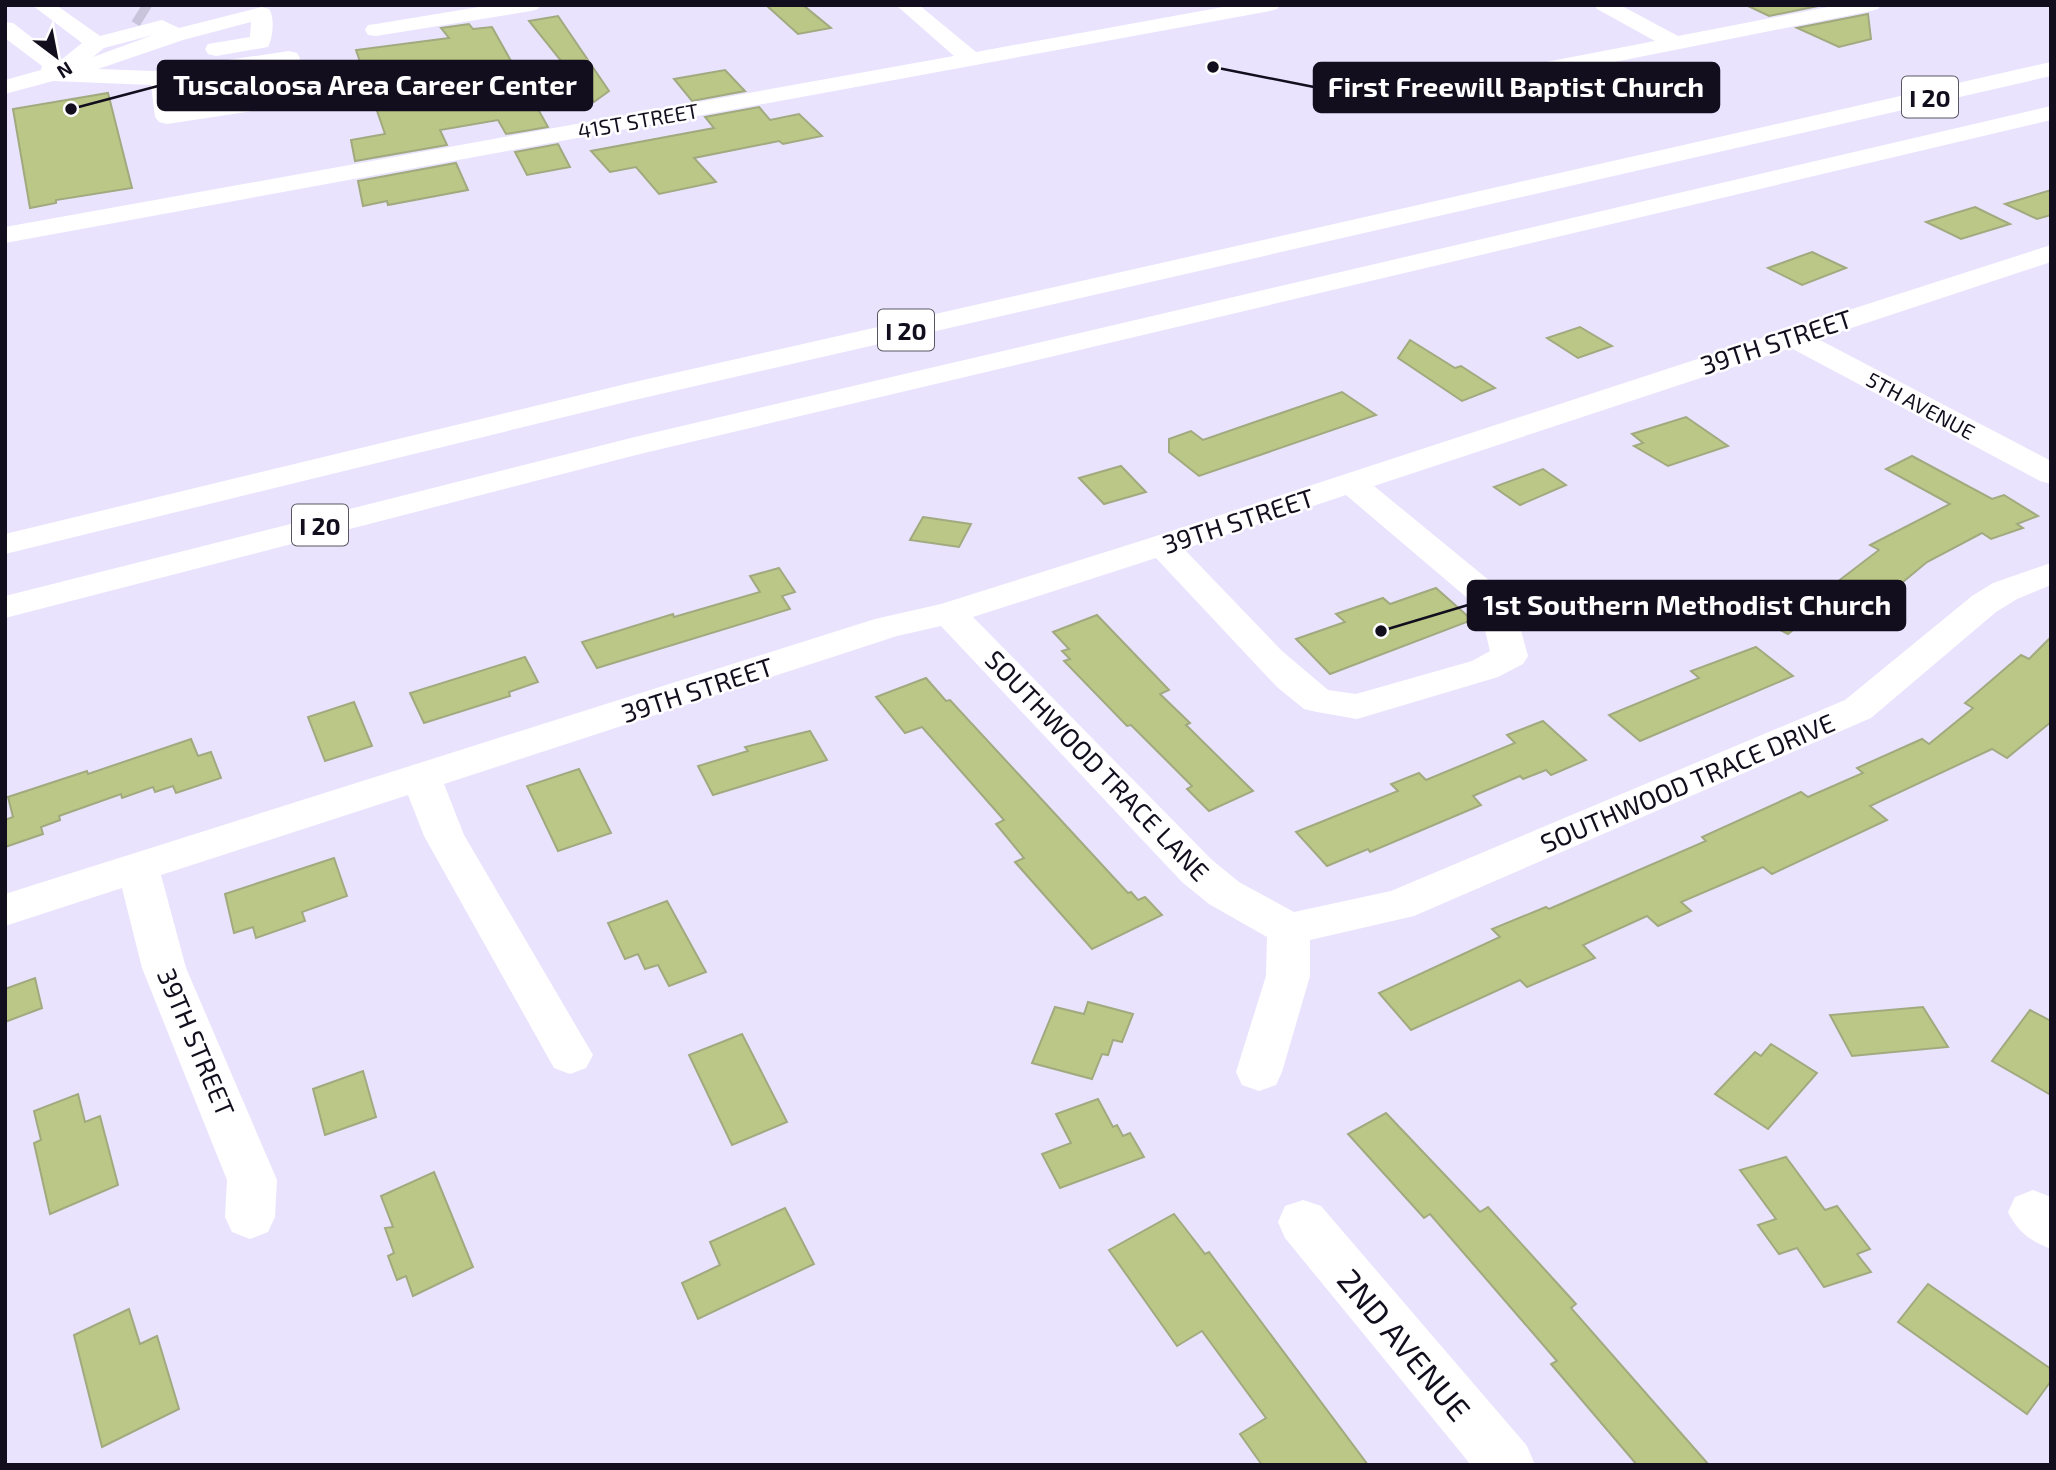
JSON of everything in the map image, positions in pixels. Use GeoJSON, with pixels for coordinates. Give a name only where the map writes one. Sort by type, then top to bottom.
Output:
{"type":"FeatureCollection","features":[{"type":"Feature","properties":{"kind":"main road"},"geometry":{"type":"LineString","coordinates":[[195,9],[212,14],[253,5]]}},
{"type":"Feature","properties":{"kind":"main road"},"geometry":{"type":"LineString","coordinates":[[376,30],[531,5]]}},
{"type":"Feature","properties":{"kind":"main road"},"geometry":{"type":"LineString","coordinates":[[906,5],[971,60]]}},
{"type":"Feature","properties":{"kind":"main road","name":"41ST STREET"},"geometry":{"type":"LineString","coordinates":[[5,235],[1270,5]]}},
{"type":"Feature","properties":{"kind":"main road"},"geometry":{"type":"LineString","coordinates":[[1604,5],[1675,43]]}},
{"type":"Feature","properties":{"kind":"main road"},"geometry":{"type":"LineString","coordinates":[[1549,68],[1871,5]]}},
{"type":"Feature","properties":{"kind":"main road"},"geometry":{"type":"LineString","coordinates":[[50,10],[85,9]]}},
{"type":"Feature","properties":{"kind":"main road"},"geometry":{"type":"LineString","coordinates":[[50,10],[96,43]]}},
{"type":"Feature","properties":{"kind":"main road"},"geometry":{"type":"LineString","coordinates":[[5,87],[56,71],[113,58],[157,59],[260,41],[262,13],[161,26],[96,43],[56,71]]}},
{"type":"Feature","properties":{"kind":"main road"},"geometry":{"type":"LineString","coordinates":[[113,58],[161,26]]}},
{"type":"Feature","properties":{"kind":"main road"},"geometry":{"type":"LineString","coordinates":[[5,28],[49,60],[56,71]]}},
{"type":"Feature","properties":{"kind":"main road"},"geometry":{"type":"LineString","coordinates":[[56,71],[159,87],[289,58],[280,100],[167,117],[159,87]]}},
{"type":"Feature","properties":{"kind":"main road","name":"I 20"},"geometry":{"type":"LineString","coordinates":[[5,544],[630,392],[2051,69]]}},
{"type":"Feature","properties":{"kind":"main road","name":"I 20"},"geometry":{"type":"LineString","coordinates":[[5,607],[635,446],[2051,113]]}},
{"type":"Feature","properties":{"kind":"main road","name":"39TH STREET"},"geometry":{"type":"LineString","coordinates":[[5,910],[422,779],[888,627],[949,612],[1162,545],[1790,336],[2049,255]]}},
{"type":"Feature","properties":{"kind":"main road","name":"5TH AVENUE"},"geometry":{"type":"LineString","coordinates":[[1790,336],[2051,474]]}},
{"type":"Feature","properties":{"kind":"main road"},"geometry":{"type":"LineString","coordinates":[[1162,545],[1276,666],[1317,701],[1357,707],[1485,669],[1510,656],[1498,612],[1484,594],[1351,483]]}},
{"type":"Feature","properties":{"kind":"main road","name":"SOUTHWOOD TRACE DRIVE"},"geometry":{"type":"LineString","coordinates":[[1289,929],[1399,905],[1858,709],[1984,604],[2005,591],[2051,573]]}},
{"type":"Feature","properties":{"kind":"main road","name":"SOUTHWOOD TRACE LANE"},"geometry":{"type":"LineString","coordinates":[[949,612],[1197,871],[1224,892],[1289,929]]}},
{"type":"Feature","properties":{"kind":"main road"},"geometry":{"type":"LineString","coordinates":[[422,779],[444,836],[570,1055]]}},
{"type":"Feature","properties":{"kind":"main road","name":"39TH STREET"},"geometry":{"type":"LineString","coordinates":[[138,867],[164,968],[252,1180],[250,1217]]}},
{"type":"Feature","properties":{"kind":"main road"},"geometry":{"type":"LineString","coordinates":[[1259,1072],[1288,976],[1289,929]]}},
{"type":"Feature","properties":{"kind":"main road","name":"2ND AVENUE"},"geometry":{"type":"LineString","coordinates":[[1303,1222],[1507,1465]]}},
{"type":"Feature","properties":{"kind":"building"},"geometry":{"type":"Polygon","coordinates":[[[766,5],[803,5],[831,28],[798,34],[766,5]]]}},
{"type":"Feature","properties":{"kind":"building"},"geometry":{"type":"Polygon","coordinates":[[[1746,5],[1823,5],[1769,16],[1746,5]]]}},
{"type":"Feature","properties":{"kind":"building"},"geometry":{"type":"Polygon","coordinates":[[[1868,14],[1871,39],[1839,47],[1797,28],[1868,14]]]}},
{"type":"Feature","properties":{"kind":"building"},"geometry":{"type":"Polygon","coordinates":[[[558,16],[609,91],[594,102],[529,21],[558,16]]]}},
{"type":"Feature","properties":{"kind":"building"},"geometry":{"type":"Polygon","coordinates":[[[469,24],[473,29],[492,27],[548,127],[506,134],[498,120],[440,130],[447,145],[355,161],[351,140],[385,134],[356,50],[449,38],[441,28],[469,24]]]}},
{"type":"Feature","properties":{"kind":"building"},"geometry":{"type":"Polygon","coordinates":[[[725,70],[745,91],[692,101],[674,79],[725,70]]]}},
{"type":"Feature","properties":{"kind":"building"},"geometry":{"type":"Polygon","coordinates":[[[108,93],[132,188],[56,200],[56,203],[30,208],[13,109],[108,93]]]}},
{"type":"Feature","properties":{"kind":"building"},"geometry":{"type":"Polygon","coordinates":[[[759,107],[770,120],[799,114],[822,136],[783,144],[779,141],[694,158],[716,182],[659,194],[636,167],[610,172],[591,151],[714,128],[705,117],[759,107]]]}},
{"type":"Feature","properties":{"kind":"building"},"geometry":{"type":"Polygon","coordinates":[[[558,144],[570,167],[527,175],[515,152],[558,144]]]}},
{"type":"Feature","properties":{"kind":"building"},"geometry":{"type":"Polygon","coordinates":[[[456,163],[468,190],[388,205],[387,201],[363,206],[358,181],[456,163]]]}},
{"type":"Feature","properties":{"kind":"building"},"geometry":{"type":"Polygon","coordinates":[[[2051,190],[2051,215],[2037,219],[2005,204],[2051,190]]]}},
{"type":"Feature","properties":{"kind":"building"},"geometry":{"type":"Polygon","coordinates":[[[1975,207],[2010,224],[1961,239],[1926,222],[1975,207]]]}},
{"type":"Feature","properties":{"kind":"building"},"geometry":{"type":"Polygon","coordinates":[[[1812,252],[1846,268],[1802,285],[1768,268],[1812,252]]]}},
{"type":"Feature","properties":{"kind":"building"},"geometry":{"type":"Polygon","coordinates":[[[1580,327],[1612,346],[1578,358],[1547,338],[1580,327]]]}},
{"type":"Feature","properties":{"kind":"building"},"geometry":{"type":"Polygon","coordinates":[[[1410,340],[1455,368],[1461,366],[1495,388],[1462,401],[1398,358],[1410,340]]]}},
{"type":"Feature","properties":{"kind":"building"},"geometry":{"type":"Polygon","coordinates":[[[1342,392],[1376,415],[1199,476],[1169,452],[1169,439],[1191,431],[1203,440],[1342,392]]]}},
{"type":"Feature","properties":{"kind":"building"},"geometry":{"type":"Polygon","coordinates":[[[1686,417],[1728,446],[1668,466],[1634,446],[1643,443],[1632,434],[1686,417]]]}},
{"type":"Feature","properties":{"kind":"building"},"geometry":{"type":"Polygon","coordinates":[[[1912,456],[1992,499],[2004,495],[2038,516],[2017,524],[2023,528],[1991,539],[1982,533],[1927,562],[1862,616],[1820,595],[1879,550],[1870,545],[1950,504],[1886,469],[1912,456]]]}},
{"type":"Feature","properties":{"kind":"building"},"geometry":{"type":"Polygon","coordinates":[[[1121,466],[1146,492],[1104,504],[1079,478],[1121,466]]]}},
{"type":"Feature","properties":{"kind":"building"},"geometry":{"type":"Polygon","coordinates":[[[1543,469],[1566,485],[1520,505],[1494,487],[1543,469]]]}},
{"type":"Feature","properties":{"kind":"building"},"geometry":{"type":"Polygon","coordinates":[[[923,517],[971,524],[959,547],[910,540],[923,517]]]}},
{"type":"Feature","properties":{"kind":"building"},"geometry":{"type":"Polygon","coordinates":[[[779,568],[795,592],[782,596],[790,609],[597,668],[582,642],[673,614],[674,617],[760,592],[750,576],[779,568]]]}},
{"type":"Feature","properties":{"kind":"building"},"geometry":{"type":"Polygon","coordinates":[[[1436,588],[1472,620],[1330,674],[1296,639],[1345,622],[1336,614],[1383,598],[1390,604],[1436,588]]]}},
{"type":"Feature","properties":{"kind":"building"},"geometry":{"type":"Polygon","coordinates":[[[1779,588],[1799,598],[1805,593],[1833,607],[1806,628],[1799,625],[1788,634],[1746,613],[1779,588]]]}},
{"type":"Feature","properties":{"kind":"building"},"geometry":{"type":"Polygon","coordinates":[[[1097,615],[1169,690],[1160,694],[1190,723],[1186,725],[1253,791],[1209,811],[1187,789],[1192,786],[1131,725],[1127,726],[1064,661],[1070,659],[1062,651],[1069,649],[1053,632],[1097,615]]]}},
{"type":"Feature","properties":{"kind":"building"},"geometry":{"type":"Polygon","coordinates":[[[2051,637],[2051,722],[2007,758],[1992,749],[1870,806],[1887,820],[1772,874],[1763,867],[1681,902],[1691,911],[1658,926],[1647,916],[1583,945],[1595,958],[1527,987],[1520,980],[1411,1030],[1379,993],[1500,937],[1492,929],[1546,907],[1549,909],[1706,841],[1702,837],[1801,792],[1808,797],[1863,773],[1857,768],[1922,739],[1929,744],[1973,708],[1965,703],[2021,655],[2029,659],[2051,637]]]}},
{"type":"Feature","properties":{"kind":"building"},"geometry":{"type":"Polygon","coordinates":[[[1756,647],[1793,676],[1640,741],[1609,715],[1699,678],[1691,671],[1756,647]]]}},
{"type":"Feature","properties":{"kind":"building"},"geometry":{"type":"Polygon","coordinates":[[[525,657],[538,682],[509,692],[510,696],[424,723],[410,693],[525,657]]]}},
{"type":"Feature","properties":{"kind":"building"},"geometry":{"type":"Polygon","coordinates":[[[926,678],[946,701],[950,700],[1128,893],[1131,892],[1138,900],[1145,897],[1162,915],[1092,949],[1015,862],[1024,858],[996,824],[1004,820],[922,727],[905,733],[876,697],[926,678]]]}},
{"type":"Feature","properties":{"kind":"building"},"geometry":{"type":"Polygon","coordinates":[[[354,702],[372,746],[325,761],[308,717],[354,702]]]}},
{"type":"Feature","properties":{"kind":"building"},"geometry":{"type":"Polygon","coordinates":[[[1543,721],[1586,760],[1551,775],[1546,770],[1523,779],[1520,776],[1473,796],[1481,805],[1370,852],[1368,849],[1327,866],[1296,832],[1398,791],[1391,784],[1419,773],[1426,780],[1515,743],[1507,735],[1543,721]]]}},
{"type":"Feature","properties":{"kind":"building"},"geometry":{"type":"Polygon","coordinates":[[[810,731],[827,760],[713,795],[698,766],[748,751],[745,747],[810,731]]]}},
{"type":"Feature","properties":{"kind":"building"},"geometry":{"type":"Polygon","coordinates":[[[191,739],[198,756],[211,752],[221,778],[176,793],[173,786],[155,792],[153,787],[122,798],[121,794],[59,816],[60,820],[41,827],[43,834],[5,847],[5,820],[13,817],[8,797],[87,771],[88,774],[191,739]]]}},
{"type":"Feature","properties":{"kind":"building"},"geometry":{"type":"Polygon","coordinates":[[[579,769],[611,833],[558,851],[527,786],[579,769]]]}},
{"type":"Feature","properties":{"kind":"building"},"geometry":{"type":"Polygon","coordinates":[[[334,858],[347,896],[302,912],[305,921],[256,938],[253,927],[234,933],[225,894],[334,858]]]}},
{"type":"Feature","properties":{"kind":"building"},"geometry":{"type":"Polygon","coordinates":[[[667,901],[706,972],[669,986],[658,965],[645,969],[638,954],[625,959],[608,923],[667,901]]]}},
{"type":"Feature","properties":{"kind":"building"},"geometry":{"type":"Polygon","coordinates":[[[35,978],[42,1008],[5,1022],[5,989],[35,978]]]}},
{"type":"Feature","properties":{"kind":"building"},"geometry":{"type":"Polygon","coordinates":[[[1088,1002],[1133,1014],[1122,1042],[1113,1040],[1108,1055],[1102,1054],[1092,1079],[1032,1063],[1055,1007],[1084,1014],[1088,1002]]]}},
{"type":"Feature","properties":{"kind":"building"},"geometry":{"type":"Polygon","coordinates":[[[1923,1007],[1948,1047],[1852,1056],[1830,1015],[1923,1007]]]}},
{"type":"Feature","properties":{"kind":"building"},"geometry":{"type":"Polygon","coordinates":[[[2030,1010],[2051,1021],[2051,1095],[1992,1061],[2030,1010]]]}},
{"type":"Feature","properties":{"kind":"building"},"geometry":{"type":"Polygon","coordinates":[[[742,1034],[787,1122],[732,1145],[689,1055],[742,1034]]]}},
{"type":"Feature","properties":{"kind":"building"},"geometry":{"type":"Polygon","coordinates":[[[1771,1044],[1817,1073],[1768,1129],[1715,1094],[1755,1052],[1761,1056],[1771,1044]]]}},
{"type":"Feature","properties":{"kind":"building"},"geometry":{"type":"Polygon","coordinates":[[[363,1071],[376,1117],[325,1135],[313,1089],[363,1071]]]}},
{"type":"Feature","properties":{"kind":"building"},"geometry":{"type":"Polygon","coordinates":[[[78,1094],[85,1122],[100,1116],[118,1185],[50,1214],[34,1143],[41,1140],[34,1111],[78,1094]]]}},
{"type":"Feature","properties":{"kind":"building"},"geometry":{"type":"Polygon","coordinates":[[[1098,1099],[1113,1127],[1117,1125],[1123,1136],[1130,1133],[1144,1157],[1060,1188],[1042,1154],[1071,1143],[1056,1114],[1098,1099]]]}},
{"type":"Feature","properties":{"kind":"building"},"geometry":{"type":"Polygon","coordinates":[[[1386,1113],[1480,1212],[1488,1207],[1576,1304],[1571,1308],[1709,1465],[1637,1465],[1551,1364],[1557,1361],[1430,1214],[1424,1218],[1348,1134],[1386,1113]]]}},
{"type":"Feature","properties":{"kind":"building"},"geometry":{"type":"Polygon","coordinates":[[[1786,1157],[1825,1210],[1837,1206],[1870,1249],[1857,1254],[1871,1272],[1824,1287],[1797,1248],[1779,1254],[1758,1225],[1776,1219],[1740,1170],[1786,1157]]]}},
{"type":"Feature","properties":{"kind":"building"},"geometry":{"type":"Polygon","coordinates":[[[434,1172],[473,1267],[413,1296],[406,1276],[397,1280],[388,1256],[394,1253],[385,1228],[393,1227],[381,1196],[434,1172]]]}},
{"type":"Feature","properties":{"kind":"building"},"geometry":{"type":"Polygon","coordinates":[[[785,1208],[814,1264],[698,1319],[682,1283],[720,1265],[710,1242],[785,1208]]]}},
{"type":"Feature","properties":{"kind":"building"},"geometry":{"type":"Polygon","coordinates":[[[1174,1214],[1205,1254],[1209,1252],[1368,1465],[1262,1465],[1240,1434],[1266,1418],[1202,1331],[1177,1346],[1109,1250],[1174,1214]]]}},
{"type":"Feature","properties":{"kind":"building"},"geometry":{"type":"Polygon","coordinates":[[[1928,1284],[2051,1369],[2051,1381],[2027,1414],[1898,1322],[1928,1284]]]}},
{"type":"Feature","properties":{"kind":"building"},"geometry":{"type":"Polygon","coordinates":[[[129,1309],[140,1344],[157,1336],[179,1409],[102,1447],[74,1335],[129,1309]]]}},
{"type":"Feature","properties":{"kind":"tunnel"},"geometry":{"type":"LineString","coordinates":[[138,11],[146,16]]}},
{"type":"Feature","properties":{"kind":"place","name":"First Freewill Baptist Church"},"geometry":{"type":"Point","coordinates":[1213,67]}},
{"type":"Feature","properties":{"kind":"place","name":"Tuscaloosa Area Career Center"},"geometry":{"type":"Point","coordinates":[71,109]}},
{"type":"Feature","properties":{"kind":"place","name":"1st Southern Methodist Church"},"geometry":{"type":"Point","coordinates":[1381,631]}}]}
